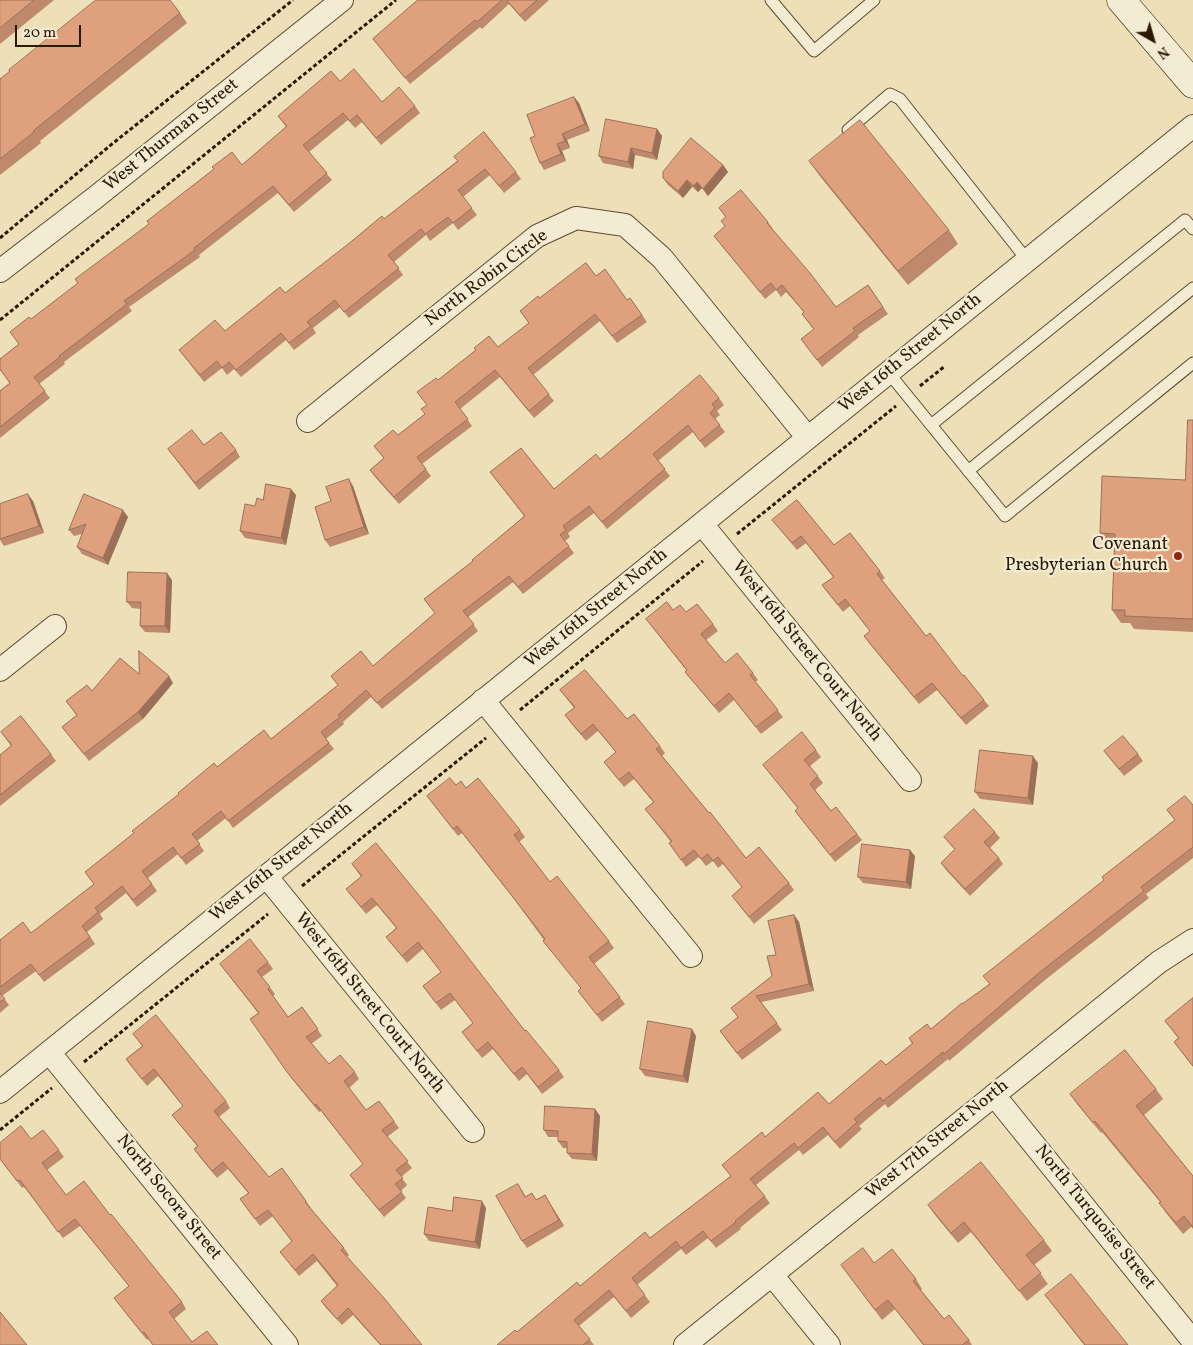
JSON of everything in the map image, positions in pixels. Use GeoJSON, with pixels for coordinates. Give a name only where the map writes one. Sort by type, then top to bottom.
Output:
{"type":"FeatureCollection","features":[{"type":"Feature","properties":{"kind":"main road"},"geometry":{"type":"LineString","coordinates":[[1121,0],[1193,84]]}},
{"type":"Feature","properties":{"kind":"street","name":"West Thurman Street"},"geometry":{"type":"LineString","coordinates":[[0,271],[96,197],[342,0]]}},
{"type":"Feature","properties":{"kind":"street","name":"West 16th Street North"},"geometry":{"type":"LineString","coordinates":[[0,1092],[1193,126]]}},
{"type":"Feature","properties":{"kind":"street","name":"North Robin Circle"},"geometry":{"type":"LineString","coordinates":[[308,421],[538,236],[576,218],[625,225],[662,258],[808,438]]}},
{"type":"Feature","properties":{"kind":"street","name":"West 16th Street Court North"},"geometry":{"type":"LineString","coordinates":[[702,524],[910,780]]}},
{"type":"Feature","properties":{"kind":"street"},"geometry":{"type":"LineString","coordinates":[[0,670],[55,626]]}},
{"type":"Feature","properties":{"kind":"street"},"geometry":{"type":"LineString","coordinates":[[483,700],[691,956]]}},
{"type":"Feature","properties":{"kind":"street","name":"West 16th Street Court North"},"geometry":{"type":"LineString","coordinates":[[266,876],[473,1132]]}},
{"type":"Feature","properties":{"kind":"street","name":"West 17th Street North"},"geometry":{"type":"LineString","coordinates":[[685,1345],[1159,962],[1193,940]]}},
{"type":"Feature","properties":{"kind":"street","name":"North Socora Street"},"geometry":{"type":"LineString","coordinates":[[49,1052],[287,1345]]}},
{"type":"Feature","properties":{"kind":"street","name":"North Turquoise Street"},"geometry":{"type":"LineString","coordinates":[[994,1095],[1193,1341]]}},
{"type":"Feature","properties":{"kind":"street"},"geometry":{"type":"LineString","coordinates":[[772,1275],[829,1345]]}},
{"type":"Feature","properties":{"kind":"lane"},"geometry":{"type":"LineString","coordinates":[[771,0],[814,51],[874,0]]}},
{"type":"Feature","properties":{"kind":"lane"},"geometry":{"type":"LineString","coordinates":[[848,130],[890,94],[900,99],[1027,260]]}},
{"type":"Feature","properties":{"kind":"lane"},"geometry":{"type":"LineString","coordinates":[[931,425],[1185,220],[1193,230]]}},
{"type":"Feature","properties":{"kind":"lane"},"geometry":{"type":"LineString","coordinates":[[968,470],[1193,288]]}},
{"type":"Feature","properties":{"kind":"lane"},"geometry":{"type":"LineString","coordinates":[[888,372],[1005,516],[1193,363]]}},
{"type":"Feature","properties":{"kind":"path"},"geometry":{"type":"LineString","coordinates":[[0,238],[112,144],[293,0]]}},
{"type":"Feature","properties":{"kind":"path"},"geometry":{"type":"LineString","coordinates":[[0,320],[396,0]]}},
{"type":"Feature","properties":{"kind":"path"},"geometry":{"type":"LineString","coordinates":[[0,1130],[945,366]]}},
{"type":"Feature","properties":{"kind":"building"},"geometry":{"type":"Polygon","coordinates":[[[0,0],[34,0],[0,28],[0,0]]]}},
{"type":"Feature","properties":{"kind":"building"},"geometry":{"type":"Polygon","coordinates":[[[96,0],[170,0],[180,13],[0,159],[0,79],[96,0]]]}},
{"type":"Feature","properties":{"kind":"building"},"geometry":{"type":"Polygon","coordinates":[[[418,0],[502,0],[405,78],[373,39],[418,0]]]}},
{"type":"Feature","properties":{"kind":"building"},"geometry":{"type":"Polygon","coordinates":[[[507,0],[537,0],[520,15],[507,0]]]}},
{"type":"Feature","properties":{"kind":"building"},"geometry":{"type":"Polygon","coordinates":[[[354,69],[382,102],[399,87],[415,106],[376,138],[357,115],[350,121],[343,113],[303,145],[327,173],[289,205],[273,186],[194,248],[195,250],[124,301],[127,304],[34,377],[45,391],[0,427],[0,391],[10,383],[0,369],[0,359],[19,344],[10,332],[29,317],[31,319],[78,283],[75,279],[149,224],[147,221],[214,169],[212,167],[232,152],[242,165],[287,126],[278,116],[331,71],[340,81],[354,69]]]}},
{"type":"Feature","properties":{"kind":"building"},"geometry":{"type":"Polygon","coordinates":[[[574,97],[585,124],[562,134],[565,141],[557,144],[561,154],[540,163],[530,138],[535,136],[527,115],[574,97]]]}},
{"type":"Feature","properties":{"kind":"building"},"geometry":{"type":"Polygon","coordinates":[[[606,119],[657,129],[652,153],[631,148],[628,162],[599,156],[606,119]]]}},
{"type":"Feature","properties":{"kind":"building"},"geometry":{"type":"Polygon","coordinates":[[[860,120],[949,230],[898,271],[809,161],[860,120]]]}},
{"type":"Feature","properties":{"kind":"building"},"geometry":{"type":"Polygon","coordinates":[[[484,132],[516,172],[499,186],[485,169],[458,190],[472,208],[453,223],[448,217],[425,234],[421,229],[388,255],[399,268],[344,312],[335,300],[307,322],[311,326],[289,343],[281,333],[236,370],[229,362],[222,368],[217,361],[200,375],[179,350],[215,320],[225,331],[280,287],[285,293],[382,216],[384,219],[458,161],[454,157],[484,132]]]}},
{"type":"Feature","properties":{"kind":"building"},"geometry":{"type":"Polygon","coordinates":[[[691,138],[723,165],[703,189],[697,182],[694,186],[687,180],[678,191],[663,178],[663,172],[691,138]]]}},
{"type":"Feature","properties":{"kind":"building"},"geometry":{"type":"Polygon","coordinates":[[[741,190],[836,307],[868,285],[883,307],[853,328],[855,331],[817,360],[801,339],[814,329],[802,314],[804,312],[782,285],[776,290],[771,283],[760,292],[714,236],[725,226],[721,221],[726,217],[719,208],[741,190]]]}},
{"type":"Feature","properties":{"kind":"building"},"geometry":{"type":"Polygon","coordinates":[[[586,263],[596,276],[605,269],[627,300],[630,298],[642,315],[612,336],[595,314],[528,368],[549,394],[529,411],[495,370],[455,402],[468,419],[417,457],[426,469],[394,497],[370,470],[384,458],[374,446],[393,430],[398,435],[425,414],[421,409],[427,405],[417,392],[436,378],[438,380],[476,350],[474,348],[489,336],[498,347],[529,323],[520,311],[538,296],[539,298],[586,263]]]}},
{"type":"Feature","properties":{"kind":"building"},"geometry":{"type":"Polygon","coordinates":[[[700,375],[719,398],[712,404],[715,408],[710,413],[720,425],[700,441],[688,425],[653,454],[665,469],[602,522],[589,506],[563,526],[566,530],[560,535],[569,546],[518,587],[509,576],[463,611],[474,624],[377,703],[366,690],[338,715],[340,717],[321,732],[329,743],[228,821],[221,811],[192,834],[200,844],[181,858],[173,847],[142,871],[152,884],[133,900],[122,886],[95,908],[98,912],[82,926],[90,937],[39,975],[31,964],[0,987],[0,940],[23,922],[31,933],[94,884],[85,872],[134,833],[132,831],[179,794],[214,763],[217,767],[264,730],[271,739],[338,685],[331,676],[361,651],[373,666],[435,613],[424,599],[473,561],[525,516],[490,472],[521,448],[554,489],[596,454],[600,459],[700,375]]]}},
{"type":"Feature","properties":{"kind":"building","name":"Covenant Presbyterian Church"},"geometry":{"type":"Polygon","coordinates":[[[1188,420],[1193,420],[1193,619],[1125,616],[1125,610],[1112,610],[1115,534],[1100,533],[1102,476],[1185,480],[1188,420]]]}},
{"type":"Feature","properties":{"kind":"building"},"geometry":{"type":"Polygon","coordinates":[[[192,430],[204,445],[221,432],[236,450],[195,483],[168,449],[192,430]]]}},
{"type":"Feature","properties":{"kind":"building"},"geometry":{"type":"Polygon","coordinates":[[[349,479],[364,527],[325,540],[315,507],[331,501],[326,487],[349,479]]]}},
{"type":"Feature","properties":{"kind":"building"},"geometry":{"type":"Polygon","coordinates":[[[266,484],[291,489],[281,538],[240,531],[245,504],[255,506],[257,498],[263,500],[266,484]]]}},
{"type":"Feature","properties":{"kind":"building"},"geometry":{"type":"Polygon","coordinates":[[[28,494],[39,526],[0,539],[0,504],[28,494]]]}},
{"type":"Feature","properties":{"kind":"building"},"geometry":{"type":"Polygon","coordinates":[[[84,494],[123,510],[103,558],[77,547],[86,524],[69,530],[84,494]]]}},
{"type":"Feature","properties":{"kind":"building"},"geometry":{"type":"Polygon","coordinates":[[[797,500],[834,545],[850,533],[880,571],[877,574],[926,636],[930,633],[984,700],[961,718],[932,683],[914,697],[864,636],[870,631],[845,599],[838,605],[822,585],[834,577],[801,536],[792,543],[772,520],[797,500]]]}},
{"type":"Feature","properties":{"kind":"building"},"geometry":{"type":"Polygon","coordinates":[[[128,572],[167,573],[165,626],[140,626],[141,602],[127,602],[128,572]]]}},
{"type":"Feature","properties":{"kind":"building"},"geometry":{"type":"Polygon","coordinates":[[[667,602],[673,610],[680,605],[686,612],[697,604],[713,624],[701,634],[725,663],[737,653],[753,673],[750,675],[778,710],[756,727],[729,693],[714,706],[685,672],[687,670],[646,619],[667,602]]]}},
{"type":"Feature","properties":{"kind":"building"},"geometry":{"type":"Polygon","coordinates":[[[139,651],[169,676],[138,712],[84,754],[62,727],[77,715],[66,701],[87,685],[92,691],[120,658],[139,674],[139,651]]]}},
{"type":"Feature","properties":{"kind":"building"},"geometry":{"type":"Polygon","coordinates":[[[585,670],[627,719],[634,714],[660,746],[656,749],[710,812],[746,858],[759,847],[789,883],[749,917],[732,896],[742,887],[718,857],[713,861],[708,854],[701,859],[694,850],[681,860],[669,843],[672,841],[645,809],[654,802],[629,772],[619,780],[604,762],[616,752],[593,724],[581,734],[565,715],[575,707],[560,690],[585,670]]]}},
{"type":"Feature","properties":{"kind":"building"},"geometry":{"type":"Polygon","coordinates":[[[21,716],[51,754],[0,795],[0,755],[12,745],[1,732],[21,716]]]}},
{"type":"Feature","properties":{"kind":"building"},"geometry":{"type":"Polygon","coordinates":[[[802,732],[816,750],[804,760],[818,776],[810,784],[831,811],[836,807],[857,834],[830,855],[795,811],[798,808],[763,765],[802,732]]]}},
{"type":"Feature","properties":{"kind":"building"},"geometry":{"type":"Polygon","coordinates":[[[1123,736],[1138,754],[1119,769],[1104,751],[1123,736]]]}},
{"type":"Feature","properties":{"kind":"building"},"geometry":{"type":"Polygon","coordinates":[[[980,750],[1033,756],[1028,798],[975,792],[980,750]]]}},
{"type":"Feature","properties":{"kind":"building"},"geometry":{"type":"Polygon","coordinates":[[[450,778],[456,785],[461,781],[466,788],[478,778],[520,830],[514,835],[550,882],[557,876],[609,941],[589,957],[620,997],[597,1015],[578,991],[581,988],[543,941],[545,939],[509,892],[457,826],[453,829],[427,796],[450,778]]]}},
{"type":"Feature","properties":{"kind":"building"},"geometry":{"type":"Polygon","coordinates":[[[1185,796],[1193,805],[1193,847],[1141,887],[1144,891],[1040,972],[944,1054],[943,1052],[883,1101],[880,1097],[854,1119],[857,1122],[835,1142],[823,1127],[798,1148],[794,1143],[750,1179],[765,1196],[711,1241],[703,1231],[681,1248],[676,1241],[632,1278],[645,1295],[626,1311],[609,1290],[574,1320],[590,1339],[583,1345],[497,1345],[515,1330],[517,1332],[577,1282],[580,1286],[645,1232],[650,1238],[731,1176],[722,1165],[762,1132],[765,1137],[818,1092],[829,1104],[881,1060],[886,1065],[913,1043],[909,1038],[927,1024],[931,1029],[962,1003],[990,984],[983,976],[1104,880],[1102,877],[1175,820],[1167,810],[1185,796]]]}},
{"type":"Feature","properties":{"kind":"building"},"geometry":{"type":"Polygon","coordinates":[[[974,809],[995,832],[984,842],[999,858],[965,889],[941,863],[955,849],[944,837],[974,809]]]}},
{"type":"Feature","properties":{"kind":"building"},"geometry":{"type":"Polygon","coordinates":[[[376,843],[440,921],[525,1031],[559,1070],[538,1087],[522,1067],[514,1074],[488,1042],[477,1051],[462,1032],[473,1023],[450,993],[436,1003],[423,986],[441,972],[418,942],[402,956],[386,937],[397,928],[372,898],[361,907],[346,889],[362,876],[352,864],[376,843]]]}},
{"type":"Feature","properties":{"kind":"building"},"geometry":{"type":"Polygon","coordinates":[[[862,844],[910,850],[906,882],[858,877],[862,844]]]}},
{"type":"Feature","properties":{"kind":"building"},"geometry":{"type":"Polygon","coordinates":[[[794,915],[809,984],[756,996],[777,1023],[737,1053],[720,1031],[738,1017],[731,1008],[772,976],[767,956],[776,955],[768,921],[794,915]]]}},
{"type":"Feature","properties":{"kind":"building"},"geometry":{"type":"Polygon","coordinates":[[[250,939],[268,962],[257,971],[270,987],[268,989],[288,1017],[302,1007],[318,1029],[306,1037],[329,1064],[340,1055],[355,1072],[344,1081],[366,1110],[379,1101],[394,1121],[382,1130],[408,1161],[396,1170],[403,1178],[395,1184],[402,1192],[379,1210],[350,1175],[363,1164],[316,1104],[315,1106],[287,1072],[250,1019],[259,1013],[220,964],[250,939]]]}},
{"type":"Feature","properties":{"kind":"building"},"geometry":{"type":"Polygon","coordinates":[[[0,993],[5,999],[0,1002],[0,993]]]}},
{"type":"Feature","properties":{"kind":"building"},"geometry":{"type":"Polygon","coordinates":[[[1193,998],[1193,1066],[1174,1042],[1179,1038],[1165,1021],[1193,998]]]}},
{"type":"Feature","properties":{"kind":"building"},"geometry":{"type":"Polygon","coordinates":[[[156,1015],[226,1101],[214,1111],[269,1177],[282,1168],[305,1202],[344,1248],[341,1250],[384,1298],[422,1345],[381,1345],[348,1308],[337,1319],[321,1301],[338,1285],[313,1254],[295,1270],[280,1252],[292,1241],[268,1210],[255,1219],[240,1199],[249,1193],[223,1162],[212,1171],[194,1149],[198,1146],[172,1115],[183,1106],[154,1069],[142,1079],[126,1059],[143,1046],[133,1034],[156,1015]]]}},
{"type":"Feature","properties":{"kind":"building"},"geometry":{"type":"Polygon","coordinates":[[[648,1021],[692,1029],[683,1076],[640,1069],[648,1021]]]}},
{"type":"Feature","properties":{"kind":"building"},"geometry":{"type":"Polygon","coordinates":[[[1125,1050],[1156,1089],[1136,1106],[1193,1176],[1193,1227],[1184,1216],[1176,1223],[1095,1121],[1093,1123],[1070,1094],[1125,1050]]]}},
{"type":"Feature","properties":{"kind":"building"},"geometry":{"type":"Polygon","coordinates":[[[545,1106],[595,1109],[592,1154],[567,1153],[567,1142],[558,1141],[558,1131],[544,1130],[545,1106]]]}},
{"type":"Feature","properties":{"kind":"building"},"geometry":{"type":"Polygon","coordinates":[[[21,1126],[31,1139],[43,1130],[59,1150],[42,1163],[66,1195],[84,1181],[182,1302],[169,1312],[192,1342],[207,1331],[218,1345],[153,1345],[144,1332],[142,1333],[114,1298],[129,1286],[75,1219],[58,1232],[20,1180],[17,1181],[0,1159],[0,1143],[21,1126]]]}},
{"type":"Feature","properties":{"kind":"building"},"geometry":{"type":"Polygon","coordinates":[[[981,1162],[1044,1240],[1026,1255],[1041,1273],[1019,1291],[964,1222],[951,1233],[928,1205],[981,1162]]]}},
{"type":"Feature","properties":{"kind":"building"},"geometry":{"type":"Polygon","coordinates":[[[518,1184],[525,1197],[532,1193],[536,1200],[545,1195],[559,1220],[522,1241],[496,1196],[518,1184]]]}},
{"type":"Feature","properties":{"kind":"building"},"geometry":{"type":"Polygon","coordinates":[[[454,1197],[482,1201],[475,1242],[424,1234],[428,1207],[452,1211],[454,1197]]]}},
{"type":"Feature","properties":{"kind":"building"},"geometry":{"type":"Polygon","coordinates":[[[863,1248],[874,1263],[892,1249],[916,1279],[913,1281],[944,1319],[949,1315],[969,1340],[962,1345],[924,1345],[888,1300],[875,1310],[841,1265],[863,1248]]]}},
{"type":"Feature","properties":{"kind":"building"},"geometry":{"type":"Polygon","coordinates":[[[1071,1274],[1128,1345],[1085,1345],[1045,1295],[1071,1274]]]}},
{"type":"Feature","properties":{"kind":"building"},"geometry":{"type":"Polygon","coordinates":[[[0,1312],[27,1345],[0,1345],[0,1312]]]}},
{"type":"Feature","properties":{"kind":"place","name":"Covenant Presbyterian Church"},"geometry":{"type":"Point","coordinates":[1178,556]}}]}
